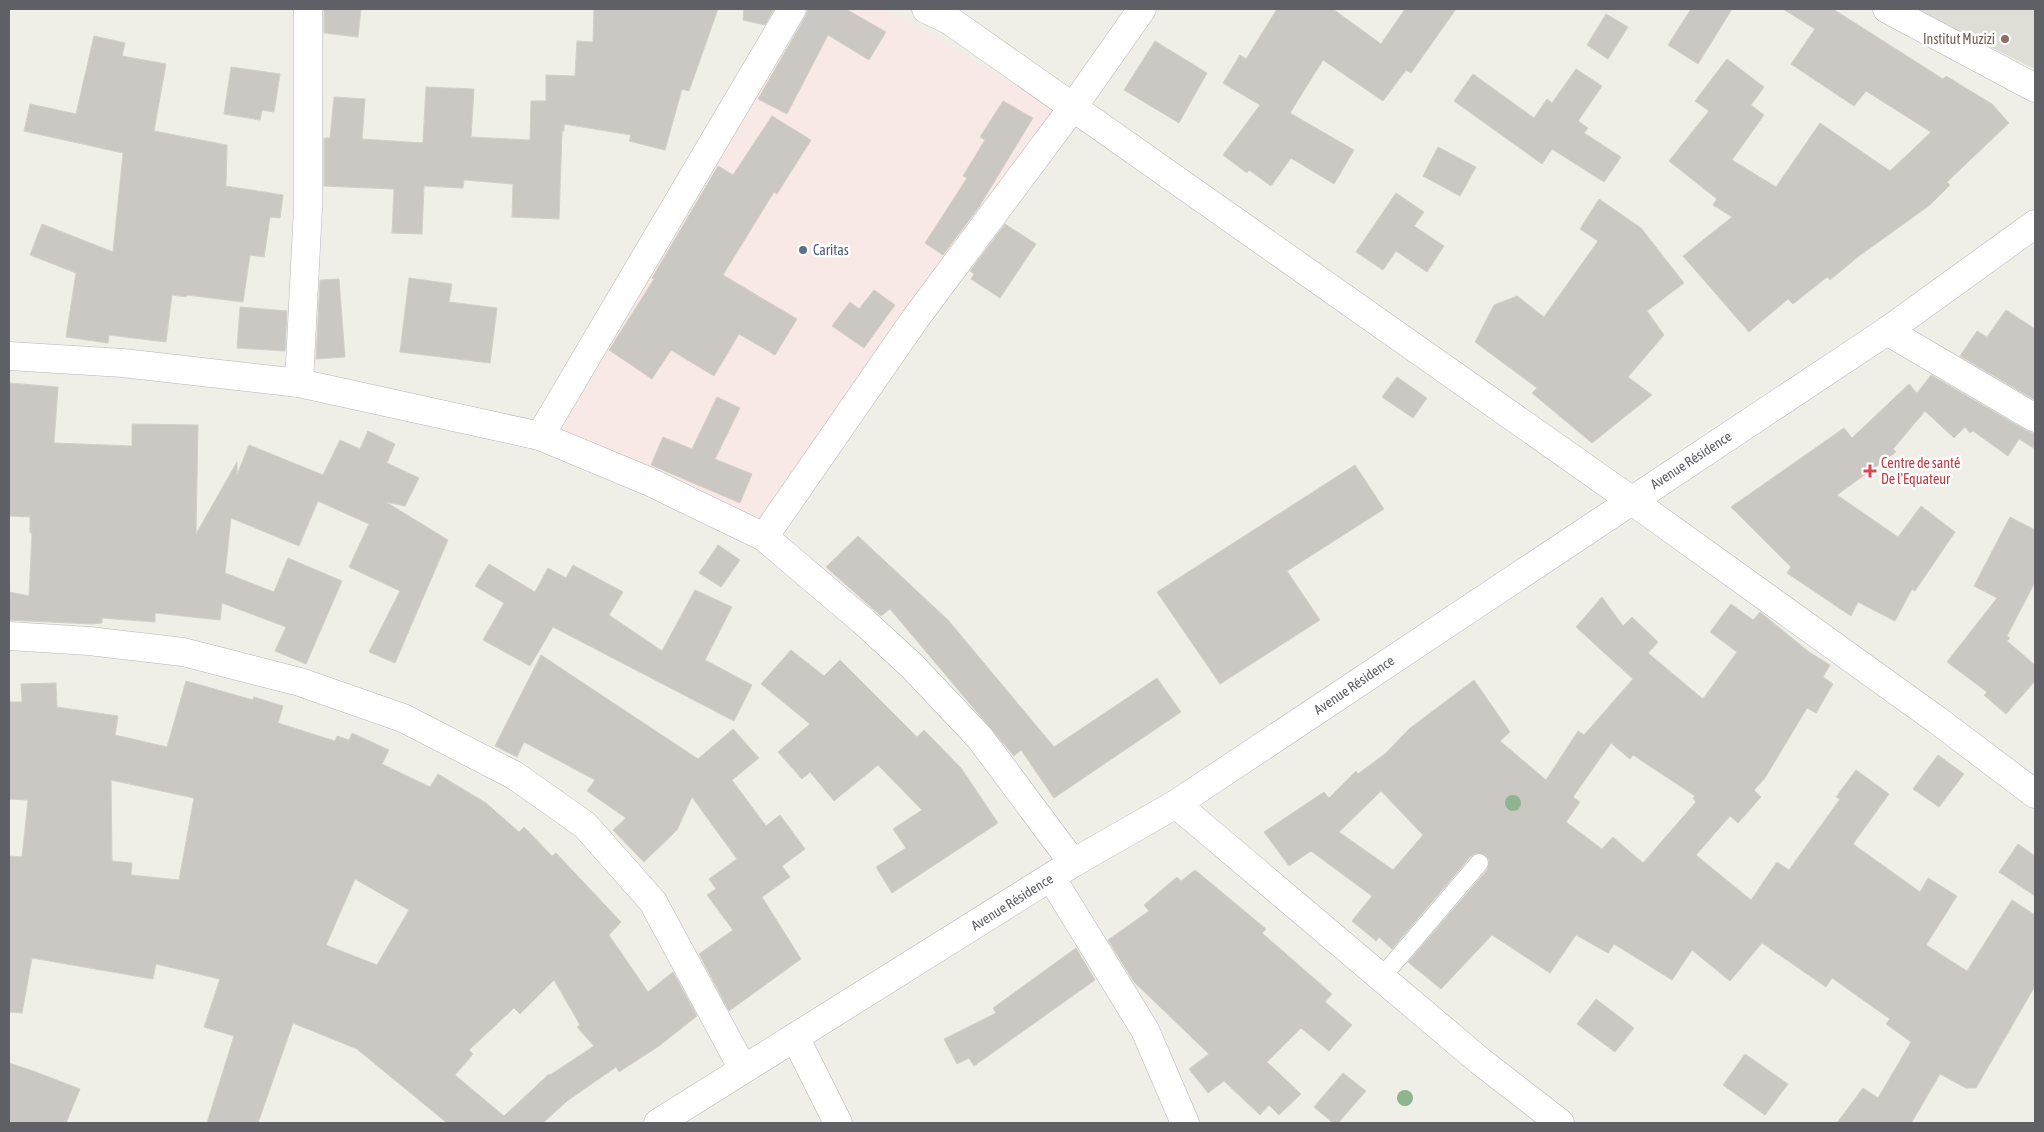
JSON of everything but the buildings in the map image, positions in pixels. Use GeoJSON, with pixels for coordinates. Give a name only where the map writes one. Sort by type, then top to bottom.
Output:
{"type":"FeatureCollection","features":[{"type":"Feature","properties":{"kind":"street"},"geometry":{"type":"LineString","coordinates":[[299,383],[308,208],[308,9]]}},
{"type":"Feature","properties":{"kind":"street"},"geometry":{"type":"LineString","coordinates":[[540,436],[792,9]]}},
{"type":"Feature","properties":{"kind":"street"},"geometry":{"type":"LineString","coordinates":[[926,9],[949,20],[1631,500],[1937,720],[2035,794]]}},
{"type":"Feature","properties":{"kind":"street"},"geometry":{"type":"LineString","coordinates":[[764,537],[915,319],[1073,107],[1142,9]]}},
{"type":"Feature","properties":{"kind":"street"},"geometry":{"type":"LineString","coordinates":[[1887,9],[2035,88]]}},
{"type":"Feature","properties":{"kind":"street","name":"Avenue Résidence"},"geometry":{"type":"LineString","coordinates":[[658,1123],[1062,870],[1176,804],[1887,331],[2035,224]]}},
{"type":"Feature","properties":{"kind":"street"},"geometry":{"type":"LineString","coordinates":[[1887,331],[2035,418]]}},
{"type":"Feature","properties":{"kind":"street"},"geometry":{"type":"LineString","coordinates":[[9,356],[123,363],[299,383],[540,436],[648,481],[764,537],[863,621],[912,666],[980,738],[1062,870],[1145,1030],[1185,1123]]}},
{"type":"Feature","properties":{"kind":"street"},"geometry":{"type":"LineString","coordinates":[[9,636],[89,641],[183,652],[300,682],[403,718],[514,775],[585,825],[653,902],[743,1069]]}},
{"type":"Feature","properties":{"kind":"street"},"geometry":{"type":"LineString","coordinates":[[1176,804],[1480,1061],[1560,1123]]}},
{"type":"Feature","properties":{"kind":"street"},"geometry":{"type":"LineString","coordinates":[[795,1037],[838,1123]]}},
{"type":"Feature","properties":{"kind":"lane"},"geometry":{"type":"LineString","coordinates":[[1381,978],[1479,863]]}},
{"type":"Feature","properties":{"kind":"shaded area"},"geometry":{"type":"Polygon","coordinates":[[[803,9],[888,9],[1055,109],[755,523],[562,431],[685,205],[803,9]]]}},
{"type":"Feature","properties":{"kind":"shaded area","name":"Institut Muzizi"},"geometry":{"type":"Polygon","coordinates":[[[1913,9],[2035,9],[2035,69],[1913,9]]]}},
{"type":"Feature","properties":{"kind":"place","name":"Institut Muzizi"},"geometry":{"type":"Point","coordinates":[2005,39]}},
{"type":"Feature","properties":{"kind":"place","name":"Caritas"},"geometry":{"type":"Point","coordinates":[803,250]}},
{"type":"Feature","properties":{"kind":"place","name":"Centre de santé De l'Equateur"},"geometry":{"type":"Point","coordinates":[1870,471]}}]}
